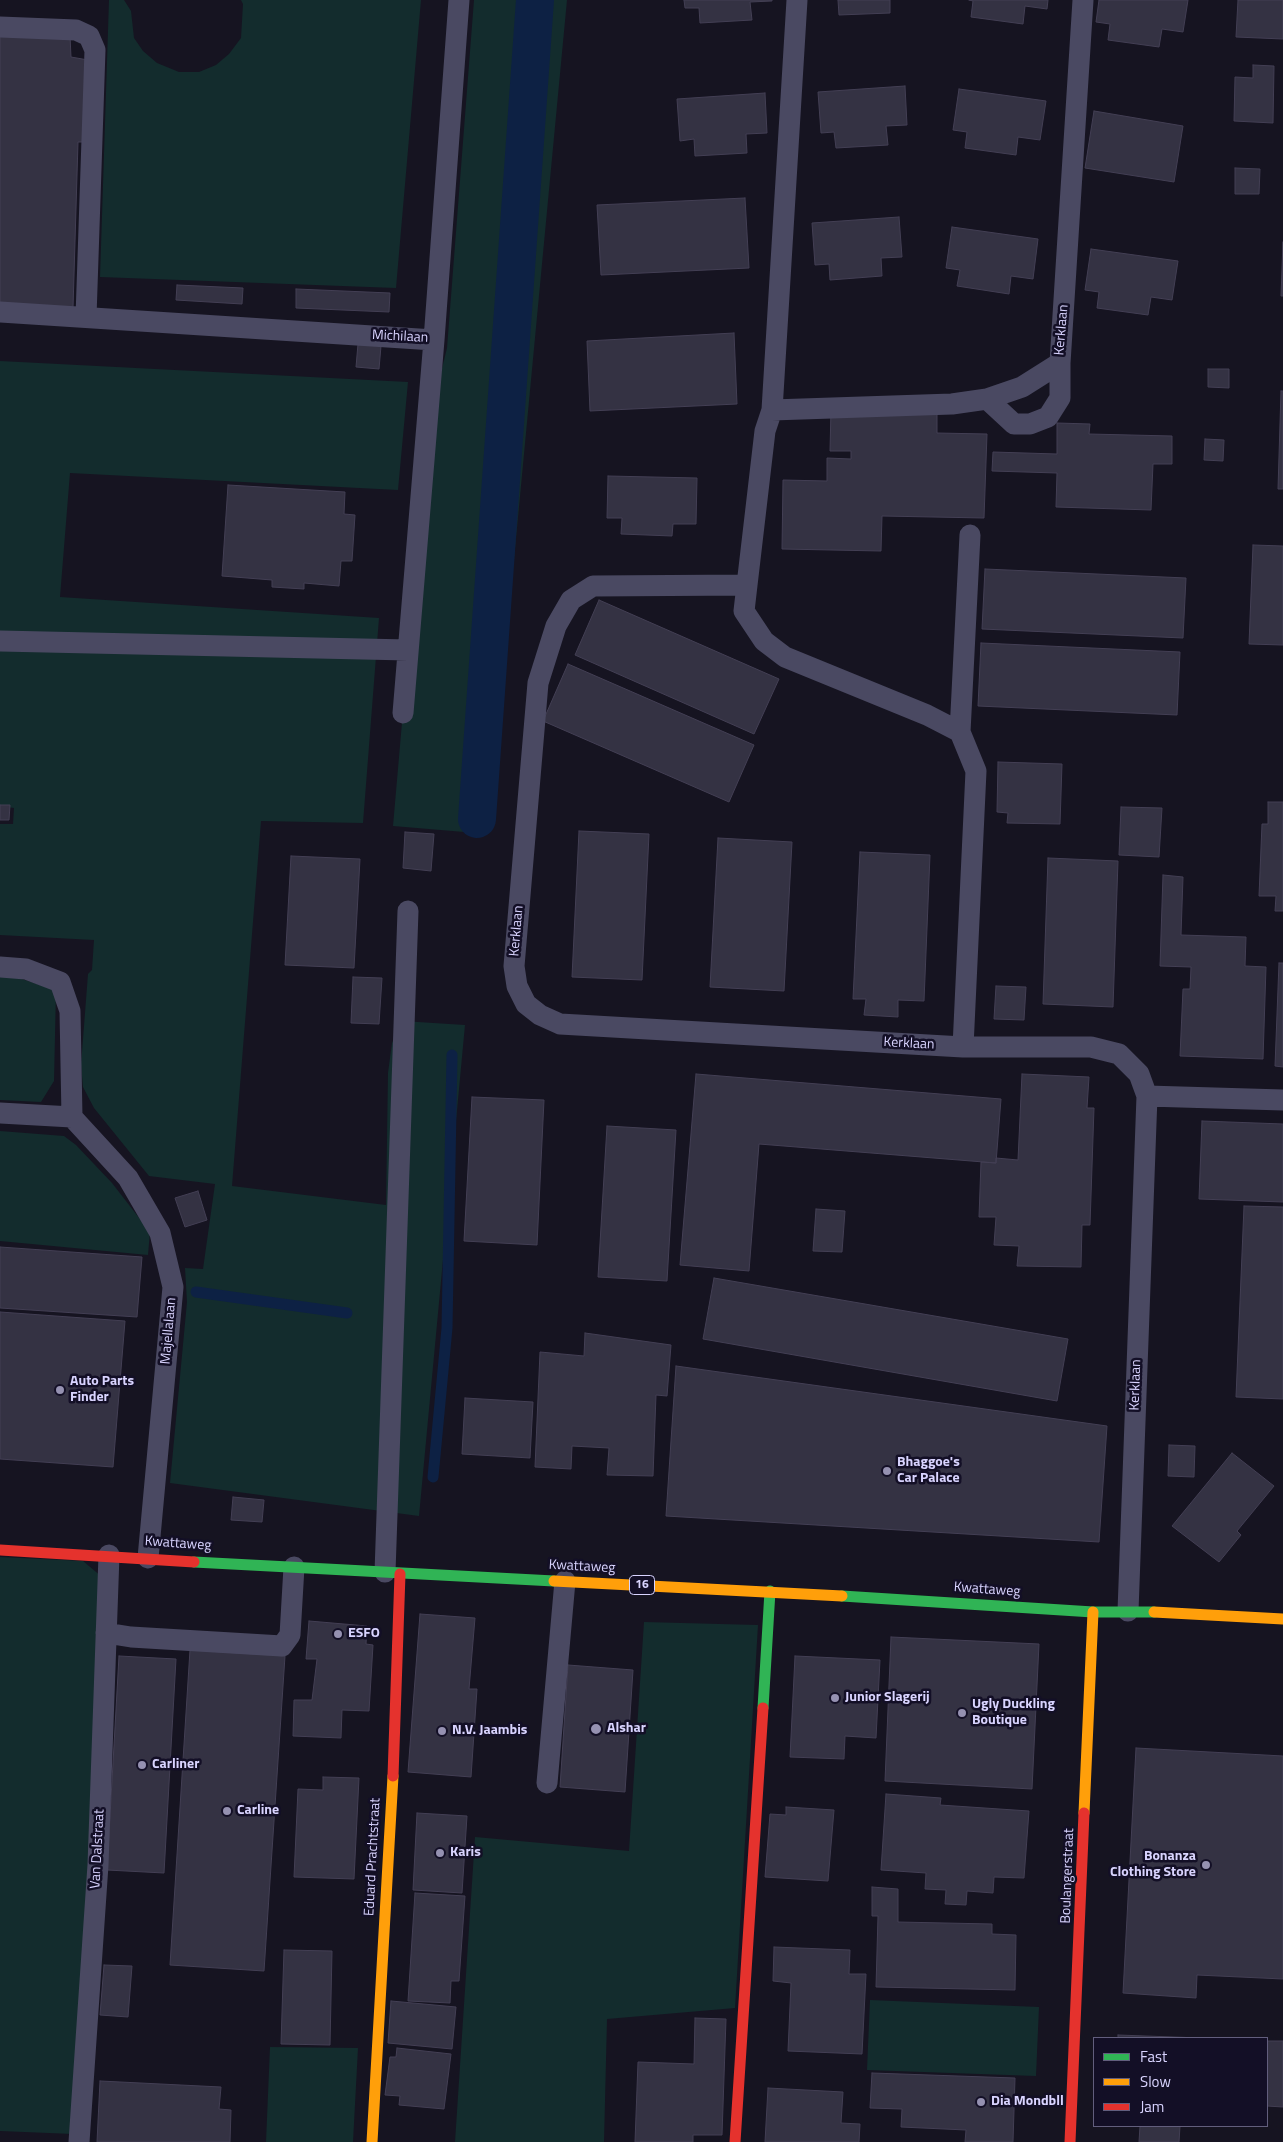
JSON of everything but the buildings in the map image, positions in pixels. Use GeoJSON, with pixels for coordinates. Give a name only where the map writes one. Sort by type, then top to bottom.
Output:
{"type":"FeatureCollection","features":[{"type":"Feature","properties":{"kind":"street","name":"Kwattaweg"},"geometry":{"type":"LineString","coordinates":[[0,1550],[393,1573],[770,1591],[1093,1612],[1128,1611],[1283,1619]]}},
{"type":"Feature","properties":{"kind":"street","name":"Eduard Prachtstraat"},"geometry":{"type":"LineString","coordinates":[[372,2142],[392,1797],[393,1573]]}},
{"type":"Feature","properties":{"kind":"street"},"geometry":{"type":"LineString","coordinates":[[735,2142],[770,1591]]}},
{"type":"Feature","properties":{"kind":"street","name":"Boulangerstraat"},"geometry":{"type":"LineString","coordinates":[[1070,2142],[1093,1612]]}},
{"type":"Feature","properties":{"kind":"lane","name":"Michilaan"},"geometry":{"type":"LineString","coordinates":[[0,312],[434,340],[459,0]]}},
{"type":"Feature","properties":{"kind":"lane"},"geometry":{"type":"LineString","coordinates":[[797,0],[772,410],[766,431],[744,611],[764,641],[785,657],[927,715],[960,732]]}},
{"type":"Feature","properties":{"kind":"lane","name":"Kerklaan"},"geometry":{"type":"LineString","coordinates":[[772,410],[952,404],[987,399],[1022,387],[1060,363],[1083,0]]}},
{"type":"Feature","properties":{"kind":"lane"},"geometry":{"type":"LineString","coordinates":[[0,27],[76,30],[89,36],[95,50],[86,317]]}},
{"type":"Feature","properties":{"kind":"lane"},"geometry":{"type":"LineString","coordinates":[[403,713],[434,340]]}},
{"type":"Feature","properties":{"kind":"lane"},"geometry":{"type":"LineString","coordinates":[[987,399],[1014,424],[1030,424],[1048,417],[1060,398],[1060,363]]}},
{"type":"Feature","properties":{"kind":"lane"},"geometry":{"type":"LineString","coordinates":[[963,1047],[976,771],[960,732],[970,535]]}},
{"type":"Feature","properties":{"kind":"lane","name":"Kerklaan"},"geometry":{"type":"LineString","coordinates":[[747,585],[593,586],[571,600],[556,626],[538,683],[514,966],[517,986],[526,1004],[540,1016],[560,1024],[963,1047],[1091,1047],[1119,1054],[1139,1074],[1147,1096],[1128,1611]]}},
{"type":"Feature","properties":{"kind":"lane"},"geometry":{"type":"LineString","coordinates":[[0,641],[408,650]]}},
{"type":"Feature","properties":{"kind":"lane"},"geometry":{"type":"LineString","coordinates":[[393,1573],[408,911]]}},
{"type":"Feature","properties":{"kind":"lane"},"geometry":{"type":"LineString","coordinates":[[0,967],[26,969],[60,982],[70,1011],[72,1117],[0,1113]]}},
{"type":"Feature","properties":{"kind":"lane"},"geometry":{"type":"LineString","coordinates":[[1147,1096],[1283,1100]]}},
{"type":"Feature","properties":{"kind":"lane","name":"Majellalaan"},"geometry":{"type":"LineString","coordinates":[[72,1117],[128,1178],[160,1233],[173,1287],[148,1558]]}},
{"type":"Feature","properties":{"kind":"lane","name":"Van Dalstraat"},"geometry":{"type":"LineString","coordinates":[[79,2142],[98,1865],[109,1555]]}},
{"type":"Feature","properties":{"kind":"lane"},"geometry":{"type":"LineString","coordinates":[[106,1633],[131,1637],[282,1646],[287,1642],[290,1635],[294,1567]]}},
{"type":"Feature","properties":{"kind":"lane"},"geometry":{"type":"LineString","coordinates":[[547,1783],[565,1581]]}},
{"type":"Feature","properties":{"kind":"green space"},"geometry":{"type":"Polygon","coordinates":[[[109,0],[124,0],[131,11],[134,38],[143,51],[157,63],[179,72],[199,72],[216,65],[229,54],[241,38],[243,4],[241,0],[421,0],[396,288],[100,277],[109,0]]]}},
{"type":"Feature","properties":{"kind":"green space"},"geometry":{"type":"Polygon","coordinates":[[[474,0],[567,0],[488,834],[393,826],[415,573],[436,393],[447,348],[474,0]]]}},
{"type":"Feature","properties":{"kind":"green space"},"geometry":{"type":"Polygon","coordinates":[[[0,361],[408,382],[398,490],[70,473],[60,597],[379,618],[363,823],[261,821],[232,1186],[386,1205],[388,1073],[392,1043],[402,1021],[465,1025],[419,1516],[170,1483],[187,1302],[185,1268],[203,1269],[215,1184],[149,1176],[94,1108],[83,1087],[81,1065],[88,974],[92,970],[94,940],[0,935],[0,824],[13,824],[14,808],[0,806],[0,361]]]}},
{"type":"Feature","properties":{"kind":"green space"},"geometry":{"type":"Polygon","coordinates":[[[0,972],[56,990],[54,1081],[41,1102],[0,1100],[0,972]]]}},
{"type":"Feature","properties":{"kind":"green space"},"geometry":{"type":"Polygon","coordinates":[[[0,1131],[64,1136],[76,1145],[112,1183],[150,1232],[148,1255],[0,1241],[0,1131]]]}},
{"type":"Feature","properties":{"kind":"green space"},"geometry":{"type":"Polygon","coordinates":[[[0,1557],[83,1561],[102,1577],[111,1602],[73,2134],[0,2131],[0,1557]]]}},
{"type":"Feature","properties":{"kind":"green space"},"geometry":{"type":"Polygon","coordinates":[[[644,1622],[758,1625],[735,2008],[607,2019],[604,2142],[455,2142],[475,1837],[629,1851],[644,1622]]]}},
{"type":"Feature","properties":{"kind":"green space"},"geometry":{"type":"Polygon","coordinates":[[[870,2000],[1039,2007],[1036,2076],[867,2070],[870,2000]]]}},
{"type":"Feature","properties":{"kind":"green space"},"geometry":{"type":"Polygon","coordinates":[[[270,2047],[358,2048],[353,2142],[266,2142],[270,2047]]]}},
{"type":"Feature","properties":{"kind":"waterway"},"geometry":{"type":"LineString","coordinates":[[477,819],[535,0]]}},
{"type":"Feature","properties":{"kind":"waterway"},"geometry":{"type":"LineString","coordinates":[[433,1477],[447,1328],[452,1055]]}},
{"type":"Feature","properties":{"kind":"waterway"},"geometry":{"type":"LineString","coordinates":[[196,1292],[347,1313]]}},
{"type":"Feature","properties":{"kind":"traffic: fast"},"geometry":{"type":"LineString","coordinates":[[194,1562],[554,1581]]}},
{"type":"Feature","properties":{"kind":"traffic: fast"},"geometry":{"type":"LineString","coordinates":[[763,1708],[770,1591]]}},
{"type":"Feature","properties":{"kind":"traffic: fast"},"geometry":{"type":"LineString","coordinates":[[842,1596],[1093,1612],[1154,1612]]}},
{"type":"Feature","properties":{"kind":"traffic: slow"},"geometry":{"type":"LineString","coordinates":[[554,1581],[842,1596]]}},
{"type":"Feature","properties":{"kind":"traffic: slow"},"geometry":{"type":"LineString","coordinates":[[1084,1813],[1093,1612]]}},
{"type":"Feature","properties":{"kind":"traffic: slow"},"geometry":{"type":"LineString","coordinates":[[1154,1612],[1283,1619]]}},
{"type":"Feature","properties":{"kind":"traffic: slow"},"geometry":{"type":"LineString","coordinates":[[372,2142],[393,1776]]}},
{"type":"Feature","properties":{"kind":"traffic: jam"},"geometry":{"type":"LineString","coordinates":[[0,1550],[194,1562]]}},
{"type":"Feature","properties":{"kind":"traffic: jam"},"geometry":{"type":"LineString","coordinates":[[393,1776],[400,1574]]}},
{"type":"Feature","properties":{"kind":"traffic: jam"},"geometry":{"type":"LineString","coordinates":[[735,2142],[763,1708]]}},
{"type":"Feature","properties":{"kind":"traffic: jam"},"geometry":{"type":"LineString","coordinates":[[1070,2142],[1084,1813]]}},
{"type":"Feature","properties":{"kind":"place","name":"Auto Parts Finder"},"geometry":{"type":"Point","coordinates":[60,1390]}},
{"type":"Feature","properties":{"kind":"place","name":"Bhaggoe's Car Palace"},"geometry":{"type":"Point","coordinates":[887,1471]}},
{"type":"Feature","properties":{"kind":"place","name":"ESFO"},"geometry":{"type":"Point","coordinates":[338,1634]}},
{"type":"Feature","properties":{"kind":"place","name":"Junior Slagerij"},"geometry":{"type":"Point","coordinates":[835,1698]}},
{"type":"Feature","properties":{"kind":"place","name":"Ugly Duckling Boutique"},"geometry":{"type":"Point","coordinates":[962,1713]}},
{"type":"Feature","properties":{"kind":"place","name":"Alshar"},"geometry":{"type":"Point","coordinates":[596,1729]}},
{"type":"Feature","properties":{"kind":"place","name":"N.V. Jaambis"},"geometry":{"type":"Point","coordinates":[442,1731]}},
{"type":"Feature","properties":{"kind":"place","name":"Carliner"},"geometry":{"type":"Point","coordinates":[142,1765]}},
{"type":"Feature","properties":{"kind":"place","name":"Carline"},"geometry":{"type":"Point","coordinates":[227,1811]}},
{"type":"Feature","properties":{"kind":"place","name":"Karis"},"geometry":{"type":"Point","coordinates":[440,1853]}},
{"type":"Feature","properties":{"kind":"place","name":"Bonanza Clothing Store"},"geometry":{"type":"Point","coordinates":[1206,1865]}},
{"type":"Feature","properties":{"kind":"place","name":"Dia Mondbll"},"geometry":{"type":"Point","coordinates":[981,2102]}}]}
